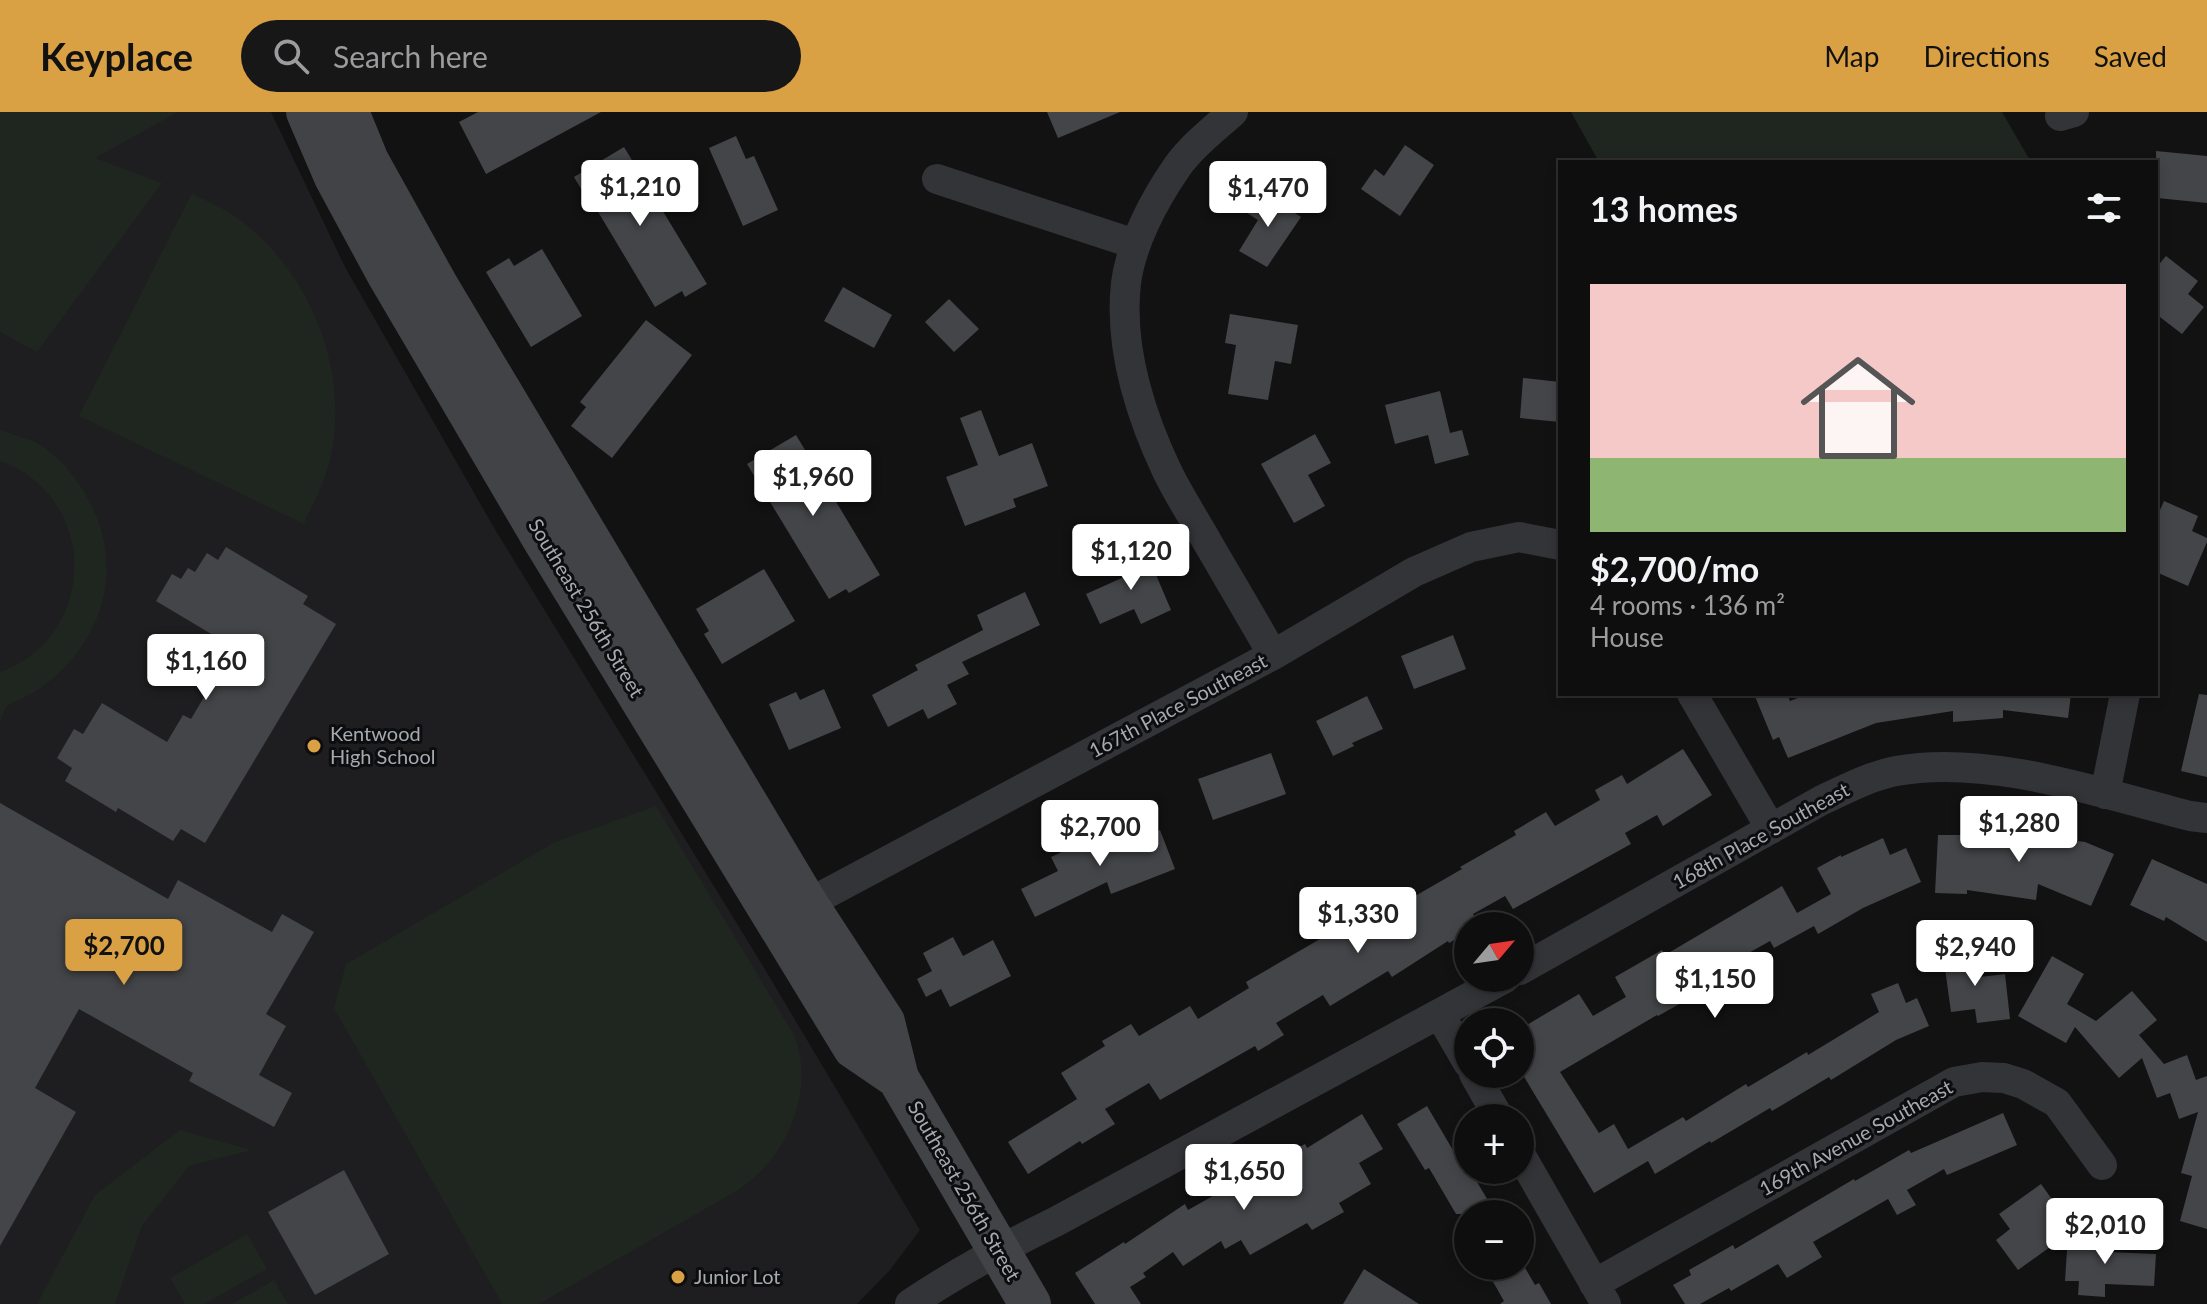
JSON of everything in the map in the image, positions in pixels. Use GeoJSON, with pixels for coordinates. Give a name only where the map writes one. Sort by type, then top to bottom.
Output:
{"type":"FeatureCollection","features":[{"type":"Feature","properties":{"kind":"main road","name":"Southeast 256th Street"},"geometry":{"type":"LineString","coordinates":[[307,112],[335,177],[387,273],[542,537],[854,1048],[898,1078]]}},
{"type":"Feature","properties":{"kind":"main road","name":"Southeast 256th Street"},"geometry":{"type":"LineString","coordinates":[[348,112],[368,161],[437,285],[807,904],[884,1022],[898,1078],[1030,1304]]}},
{"type":"Feature","properties":{"kind":"main road"},"geometry":{"type":"LineString","coordinates":[[450,380],[484,395],[502,395]]}},
{"type":"Feature","properties":{"kind":"street"},"geometry":{"type":"LineString","coordinates":[[1233,112],[1178,166],[1135,244],[1126,282],[1125,315],[1134,382],[1167,471],[1273,655]]}},
{"type":"Feature","properties":{"kind":"street"},"geometry":{"type":"LineString","coordinates":[[937,179],[1135,244]]}},
{"type":"Feature","properties":{"kind":"street","name":"167th Place Southeast"},"geometry":{"type":"LineString","coordinates":[[807,904],[1273,655],[1414,572],[1471,547],[1519,537],[1558,544]]}},
{"type":"Feature","properties":{"kind":"street"},"geometry":{"type":"LineString","coordinates":[[1693,696],[1771,829]]}},
{"type":"Feature","properties":{"kind":"street"},"geometry":{"type":"LineString","coordinates":[[2105,794],[2125,696]]}},
{"type":"Feature","properties":{"kind":"street","name":"168th Place Southeast"},"geometry":{"type":"LineString","coordinates":[[1534,962],[1848,788],[1896,771],[1949,767],[2000,770],[2207,818]]}},
{"type":"Feature","properties":{"kind":"street"},"geometry":{"type":"LineString","coordinates":[[910,1304],[998,1250],[1480,992]]}},
{"type":"Feature","properties":{"kind":"street"},"geometry":{"type":"LineString","coordinates":[[1440,1015],[1454,1039]]}},
{"type":"Feature","properties":{"kind":"street","name":"169th Avenue Southeast"},"geometry":{"type":"LineString","coordinates":[[1600,1294],[1954,1082],[1982,1077],[2004,1078],[2023,1084],[2057,1103],[2102,1165]]}},
{"type":"Feature","properties":{"kind":"street"},"geometry":{"type":"LineString","coordinates":[[1534,1178],[1600,1294]]}},
{"type":"Feature","properties":{"kind":"shaded area","name":"Kentwood High School"},"geometry":{"type":"Polygon","coordinates":[[[0,112],[271,112],[345,267],[493,526],[763,966],[920,1230],[890,1270],[857,1304],[0,1304],[0,112]]]}},
{"type":"Feature","properties":{"kind":"shaded area"},"geometry":{"type":"Polygon","coordinates":[[[0,112],[178,112],[95,158],[162,183],[37,352],[0,332],[0,112]]]}},
{"type":"Feature","properties":{"kind":"shaded area"},"geometry":{"type":"Polygon","coordinates":[[[1571,112],[2002,112],[2030,160],[1598,160],[1571,112]]]}},
{"type":"Feature","properties":{"kind":"shaded area"},"geometry":{"type":"Polygon","coordinates":[[[192,193],[235,216],[266,243],[307,299],[321,331],[335,399],[334,433],[326,474],[304,524],[79,416],[192,193]]]}},
{"type":"Feature","properties":{"kind":"shaded area"},"geometry":{"type":"Polygon","coordinates":[[[0,430],[43,447],[70,472],[86,495],[100,526],[106,558],[105,589],[97,619],[82,646],[62,671],[36,691],[6,706],[0,723],[0,672],[32,654],[56,629],[70,599],[74,566],[70,534],[56,504],[32,479],[0,461],[0,430]]]}},
{"type":"Feature","properties":{"kind":"shaded area"},"geometry":{"type":"Polygon","coordinates":[[[656,806],[794,1035],[801,1070],[798,1105],[785,1139],[775,1154],[740,1189],[539,1304],[502,1304],[334,1008],[346,964],[555,842],[656,806]]]}},
{"type":"Feature","properties":{"kind":"shaded area"},"geometry":{"type":"Polygon","coordinates":[[[180,1130],[251,1150],[189,1166],[142,1226],[115,1304],[37,1304],[95,1195],[180,1130]]]}},
{"type":"Feature","properties":{"kind":"shaded area"},"geometry":{"type":"Polygon","coordinates":[[[247,1234],[267,1269],[204,1304],[185,1304],[170,1278],[247,1234]]]}},
{"type":"Feature","properties":{"kind":"shaded area"},"geometry":{"type":"Polygon","coordinates":[[[274,1280],[288,1304],[232,1304],[274,1280]]]}},
{"type":"Feature","properties":{"kind":"building"},"geometry":{"type":"Polygon","coordinates":[[[478,112],[601,112],[486,174],[459,122],[478,112]]]}},
{"type":"Feature","properties":{"kind":"building"},"geometry":{"type":"Polygon","coordinates":[[[1047,112],[1120,112],[1058,138],[1047,112]]]}},
{"type":"Feature","properties":{"kind":"building"},"geometry":{"type":"Polygon","coordinates":[[[736,136],[746,159],[754,156],[778,210],[743,226],[709,148],[736,136]]]}},
{"type":"Feature","properties":{"kind":"building"},"geometry":{"type":"Polygon","coordinates":[[[1405,145],[1434,165],[1400,216],[1361,189],[1375,169],[1384,176],[1405,145]]]}},
{"type":"Feature","properties":{"kind":"building"},"geometry":{"type":"Polygon","coordinates":[[[624,147],[707,284],[685,297],[682,291],[655,307],[574,177],[624,147]]]}},
{"type":"Feature","properties":{"kind":"building"},"geometry":{"type":"Polygon","coordinates":[[[2156,151],[2207,156],[2207,203],[2158,198],[2156,151]]]}},
{"type":"Feature","properties":{"kind":"building"},"geometry":{"type":"Polygon","coordinates":[[[1256,191],[1301,217],[1267,267],[1239,251],[1258,220],[1244,211],[1256,191]]]}},
{"type":"Feature","properties":{"kind":"building"},"geometry":{"type":"Polygon","coordinates":[[[542,249],[582,316],[531,347],[486,272],[509,258],[514,266],[542,249]]]}},
{"type":"Feature","properties":{"kind":"building"},"geometry":{"type":"Polygon","coordinates":[[[2166,256],[2198,281],[2188,294],[2204,307],[2182,334],[2158,316],[2158,266],[2166,256]]]}},
{"type":"Feature","properties":{"kind":"building"},"geometry":{"type":"Polygon","coordinates":[[[843,287],[892,315],[874,348],[824,321],[843,287]]]}},
{"type":"Feature","properties":{"kind":"building"},"geometry":{"type":"Polygon","coordinates":[[[949,299],[979,329],[954,352],[925,322],[949,299]]]}},
{"type":"Feature","properties":{"kind":"building"},"geometry":{"type":"Polygon","coordinates":[[[1230,314],[1298,325],[1291,364],[1275,361],[1268,400],[1228,394],[1236,345],[1225,343],[1230,314]]]}},
{"type":"Feature","properties":{"kind":"building"},"geometry":{"type":"Polygon","coordinates":[[[646,320],[692,355],[612,458],[571,426],[586,407],[580,402],[646,320]]]}},
{"type":"Feature","properties":{"kind":"building"},"geometry":{"type":"Polygon","coordinates":[[[1523,378],[1558,382],[1558,422],[1520,418],[1523,378]]]}},
{"type":"Feature","properties":{"kind":"building"},"geometry":{"type":"Polygon","coordinates":[[[1440,391],[1450,433],[1462,430],[1469,455],[1435,464],[1428,435],[1395,444],[1385,405],[1440,391]]]}},
{"type":"Feature","properties":{"kind":"building"},"geometry":{"type":"Polygon","coordinates":[[[981,410],[999,456],[1032,443],[1048,486],[1013,499],[1016,507],[965,526],[946,477],[978,465],[960,418],[981,410]]]}},
{"type":"Feature","properties":{"kind":"building"},"geometry":{"type":"Polygon","coordinates":[[[1315,434],[1331,463],[1308,475],[1325,506],[1294,523],[1261,464],[1315,434]]]}},
{"type":"Feature","properties":{"kind":"building"},"geometry":{"type":"Polygon","coordinates":[[[796,435],[880,575],[849,593],[846,589],[829,599],[747,464],[796,435]]]}},
{"type":"Feature","properties":{"kind":"building"},"geometry":{"type":"Polygon","coordinates":[[[2164,501],[2198,516],[2192,531],[2207,538],[2207,542],[2188,586],[2158,573],[2158,514],[2164,501]]]}},
{"type":"Feature","properties":{"kind":"building"},"geometry":{"type":"Polygon","coordinates":[[[226,547],[308,596],[303,604],[336,624],[205,843],[181,829],[173,841],[65,781],[72,768],[57,758],[74,729],[83,734],[102,703],[167,742],[183,715],[191,719],[219,672],[209,666],[223,641],[156,601],[172,574],[181,579],[188,568],[195,572],[207,553],[218,560],[226,547]]]}},
{"type":"Feature","properties":{"kind":"building"},"geometry":{"type":"Polygon","coordinates":[[[1145,549],[1171,610],[1141,624],[1134,609],[1100,624],[1086,594],[1124,577],[1117,561],[1145,549]]]}},
{"type":"Feature","properties":{"kind":"building"},"geometry":{"type":"Polygon","coordinates":[[[764,569],[795,621],[722,664],[704,634],[709,631],[696,609],[764,569]]]}},
{"type":"Feature","properties":{"kind":"building"},"geometry":{"type":"Polygon","coordinates":[[[1025,592],[1040,625],[962,662],[969,674],[947,685],[957,704],[928,719],[923,709],[888,727],[872,695],[918,670],[915,665],[983,630],[977,615],[1025,592]]]}},
{"type":"Feature","properties":{"kind":"building"},"geometry":{"type":"Polygon","coordinates":[[[1453,635],[1466,669],[1414,689],[1401,656],[1453,635]]]}},
{"type":"Feature","properties":{"kind":"building"},"geometry":{"type":"Polygon","coordinates":[[[824,689],[841,728],[789,750],[769,704],[796,692],[800,700],[824,689]]]}},
{"type":"Feature","properties":{"kind":"building"},"geometry":{"type":"Polygon","coordinates":[[[2199,694],[2207,695],[2207,777],[2181,771],[2199,694]]]}},
{"type":"Feature","properties":{"kind":"building"},"geometry":{"type":"Polygon","coordinates":[[[1367,696],[1383,729],[1352,743],[1354,746],[1333,756],[1316,721],[1367,696]]]}},
{"type":"Feature","properties":{"kind":"building"},"geometry":{"type":"Polygon","coordinates":[[[1755,696],[1788,696],[1790,701],[1803,696],[2071,696],[2068,718],[2003,710],[2003,718],[1953,722],[1953,711],[1876,723],[1788,758],[1779,737],[1773,740],[1755,696]]]}},
{"type":"Feature","properties":{"kind":"building"},"geometry":{"type":"Polygon","coordinates":[[[1683,749],[1712,795],[1663,826],[1657,815],[1625,833],[1631,844],[1513,909],[1505,896],[1477,912],[1454,912],[1454,940],[1392,977],[1388,971],[1330,1006],[1323,995],[1276,1023],[1284,1035],[1258,1051],[1255,1046],[1160,1100],[1149,1083],[1105,1109],[1115,1124],[1082,1144],[1080,1141],[1028,1174],[1008,1142],[1077,1099],[1061,1073],[1105,1046],[1102,1041],[1131,1024],[1139,1036],[1190,1006],[1198,1019],[1249,988],[1246,982],[1339,928],[1369,906],[1377,918],[1462,869],[1460,867],[1516,835],[1514,831],[1546,812],[1555,826],[1600,800],[1595,790],[1622,775],[1627,784],[1683,749]]]}},
{"type":"Feature","properties":{"kind":"building"},"geometry":{"type":"Polygon","coordinates":[[[1271,753],[1286,794],[1213,820],[1198,779],[1271,753]]]}},
{"type":"Feature","properties":{"kind":"building"},"geometry":{"type":"Polygon","coordinates":[[[0,803],[168,899],[178,880],[272,932],[282,914],[314,932],[266,1014],[286,1026],[259,1075],[292,1093],[274,1127],[189,1081],[193,1073],[79,1009],[35,1088],[76,1112],[0,1246],[0,803]]]}},
{"type":"Feature","properties":{"kind":"building"},"geometry":{"type":"Polygon","coordinates":[[[1121,824],[1128,843],[1160,830],[1175,869],[1111,894],[1107,882],[1035,917],[1021,889],[1058,871],[1051,857],[1090,839],[1089,836],[1121,824]]]}},
{"type":"Feature","properties":{"kind":"building"},"geometry":{"type":"Polygon","coordinates":[[[1965,825],[1997,826],[1996,829],[2085,842],[2114,854],[2091,906],[2038,884],[2036,900],[1967,890],[1967,894],[1935,893],[1938,835],[1964,835],[1965,825]]]}},
{"type":"Feature","properties":{"kind":"building"},"geometry":{"type":"Polygon","coordinates":[[[1883,838],[1890,855],[1906,848],[1921,882],[1863,908],[1818,934],[1814,926],[1774,948],[1770,941],[1722,968],[1738,994],[1710,1011],[1699,993],[1560,1072],[1599,1133],[1614,1124],[1628,1149],[1683,1117],[1686,1121],[1746,1084],[1748,1087],[1807,1052],[1808,1055],[1879,1012],[1871,994],[1898,983],[1906,1003],[1917,998],[1929,1026],[1896,1040],[1831,1080],[1829,1077],[1772,1111],[1770,1108],[1655,1174],[1648,1161],[1594,1193],[1531,1088],[1534,1088],[1534,1021],[1579,994],[1593,1016],[1626,997],[1615,977],[1662,950],[1665,955],[1782,886],[1797,913],[1831,894],[1817,868],[1883,838]]]}},
{"type":"Feature","properties":{"kind":"building"},"geometry":{"type":"Polygon","coordinates":[[[2152,859],[2207,884],[2207,942],[2166,917],[2164,921],[2130,905],[2152,859]]]}},
{"type":"Feature","properties":{"kind":"building"},"geometry":{"type":"Polygon","coordinates":[[[953,937],[963,956],[993,940],[1011,976],[950,1007],[941,989],[926,997],[917,979],[932,971],[923,953],[953,937]]]}},
{"type":"Feature","properties":{"kind":"building"},"geometry":{"type":"Polygon","coordinates":[[[1977,950],[1980,977],[2005,974],[2010,1019],[1977,1023],[1975,1009],[1951,1012],[1943,954],[1977,950]]]}},
{"type":"Feature","properties":{"kind":"building"},"geometry":{"type":"Polygon","coordinates":[[[2052,956],[2084,974],[2067,1004],[2096,1021],[2132,991],[2157,1020],[2139,1035],[2164,1064],[2187,1055],[2196,1080],[2207,1076],[2207,1229],[2180,1221],[2192,1176],[2181,1173],[2198,1112],[2179,1119],[2170,1093],[2157,1098],[2142,1058],[2119,1078],[2075,1027],[2066,1043],[2018,1016],[2052,956]]]}},
{"type":"Feature","properties":{"kind":"building"},"geometry":{"type":"Polygon","coordinates":[[[1427,1106],[1454,1152],[1454,1184],[1478,1184],[1488,1200],[1454,1200],[1454,1211],[1429,1168],[1425,1170],[1397,1124],[1427,1106]]]}},
{"type":"Feature","properties":{"kind":"building"},"geometry":{"type":"Polygon","coordinates":[[[2003,1113],[2017,1145],[1947,1175],[1944,1169],[1907,1190],[1916,1205],[1897,1215],[1888,1199],[1813,1242],[1822,1257],[1787,1278],[1778,1264],[1731,1291],[1729,1288],[1700,1304],[1685,1304],[1673,1285],[1691,1275],[1689,1270],[1733,1245],[1735,1249],[1909,1150],[1911,1153],[2003,1113]]]}},
{"type":"Feature","properties":{"kind":"building"},"geometry":{"type":"Polygon","coordinates":[[[1362,1114],[1383,1149],[1359,1163],[1371,1184],[1339,1203],[1344,1212],[1312,1230],[1307,1223],[1250,1255],[1241,1240],[1225,1249],[1221,1241],[1183,1266],[1173,1252],[1143,1273],[1146,1277],[1130,1287],[1141,1304],[1095,1304],[1075,1273],[1185,1204],[1188,1210],[1305,1144],[1307,1148],[1362,1114]]]}},
{"type":"Feature","properties":{"kind":"building"},"geometry":{"type":"Polygon","coordinates":[[[344,1170],[389,1254],[315,1295],[268,1212],[344,1170]]]}},
{"type":"Feature","properties":{"kind":"building"},"geometry":{"type":"Polygon","coordinates":[[[2041,1184],[2074,1230],[2018,1270],[1996,1240],[2010,1229],[1999,1214],[2041,1184]]]}},
{"type":"Feature","properties":{"kind":"building"},"geometry":{"type":"Polygon","coordinates":[[[2068,1235],[2109,1237],[2108,1252],[2156,1254],[2154,1286],[2105,1284],[2105,1297],[2078,1295],[2079,1281],[2065,1281],[2068,1235]]]}},
{"type":"Feature","properties":{"kind":"building"},"geometry":{"type":"Polygon","coordinates":[[[1364,1269],[1419,1304],[1343,1304],[1364,1269]]]}},
{"type":"Feature","properties":{"kind":"building"},"geometry":{"type":"Polygon","coordinates":[[[1492,1280],[1532,1280],[1535,1285],[1539,1283],[1551,1304],[1500,1304],[1504,1301],[1492,1280]]]}},
{"type":"Feature","properties":{"kind":"place","name":"Kentwood High School"},"geometry":{"type":"Point","coordinates":[314,746]}},
{"type":"Feature","properties":{"kind":"place","name":"Junior Lot"},"geometry":{"type":"Point","coordinates":[678,1277]}}]}
